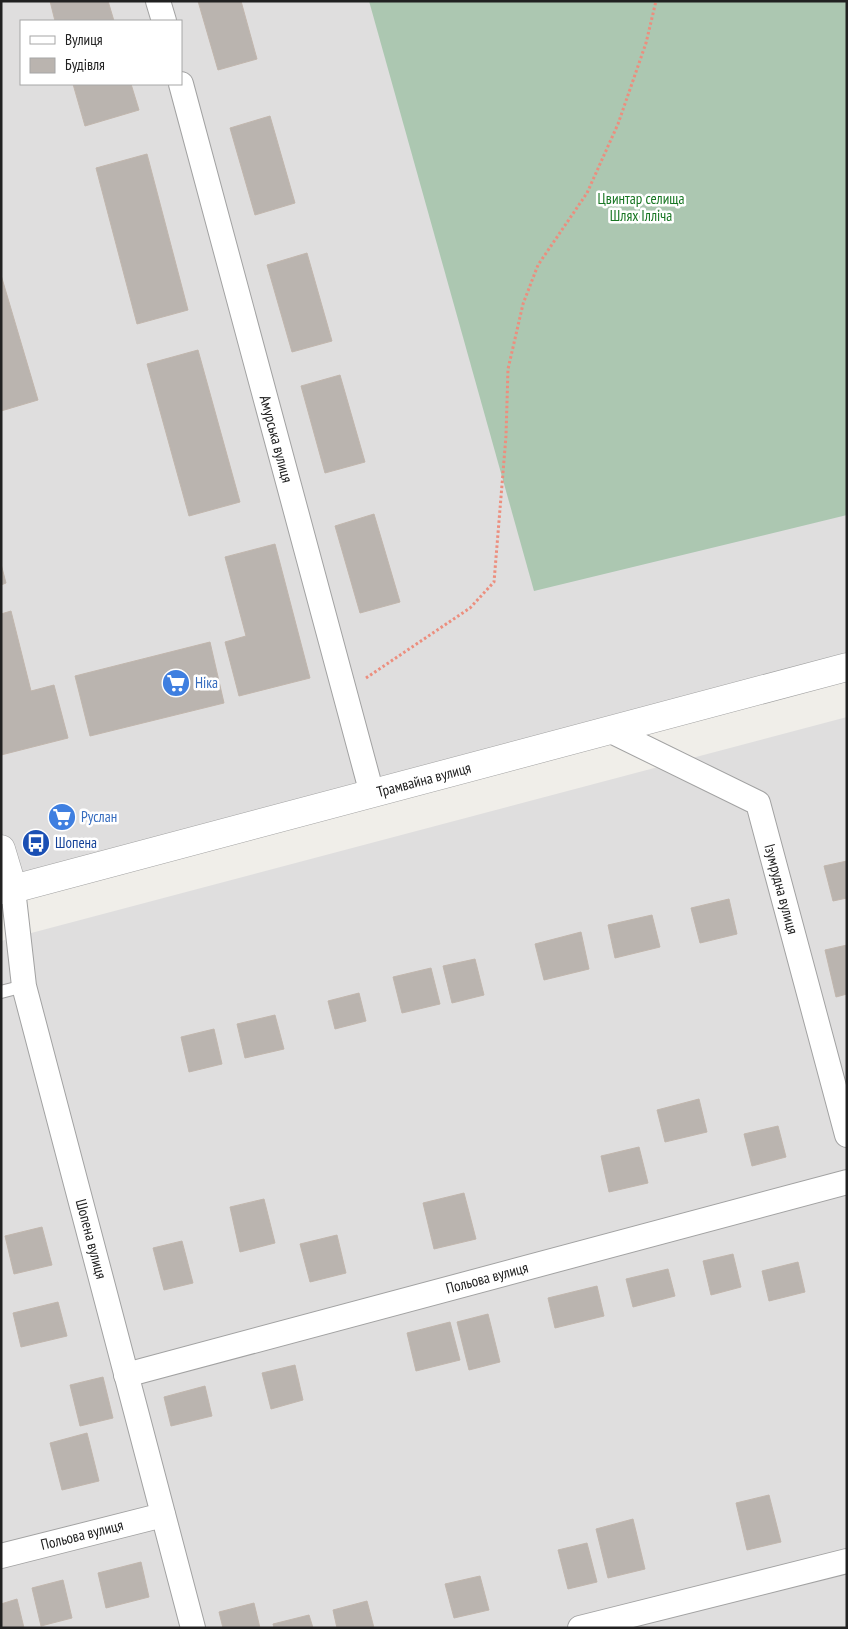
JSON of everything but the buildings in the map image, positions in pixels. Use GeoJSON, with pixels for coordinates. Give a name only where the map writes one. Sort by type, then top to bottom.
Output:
{"type":"FeatureCollection","features":[{"type":"Feature","properties":{"kind":"street"},"geometry":{"type":"LineString","coordinates":[[158,1],[164,20]]}},
{"type":"Feature","properties":{"kind":"street","name":"Амурська вулиця"},"geometry":{"type":"LineString","coordinates":[[181,85],[372,794]]}},
{"type":"Feature","properties":{"kind":"street","name":"Трамвайна вулиця"},"geometry":{"type":"LineString","coordinates":[[7,891],[847,666]]}},
{"type":"Feature","properties":{"kind":"street","name":"Ізумрудна вулиця"},"geometry":{"type":"LineString","coordinates":[[609,730],[758,802],[847,1135]]}},
{"type":"Feature","properties":{"kind":"street","name":"Шопена вулиця"},"geometry":{"type":"LineString","coordinates":[[1,849],[24,986],[193,1628]]}},
{"type":"Feature","properties":{"kind":"street","name":"Польова вулиця"},"geometry":{"type":"LineString","coordinates":[[126,1375],[847,1182]]}},
{"type":"Feature","properties":{"kind":"street","name":"Польова вулиця"},"geometry":{"type":"LineString","coordinates":[[1,1556],[163,1515]]}},
{"type":"Feature","properties":{"kind":"street"},"geometry":{"type":"LineString","coordinates":[[580,1628],[847,1561]]}},
{"type":"Feature","properties":{"kind":"lane"},"geometry":{"type":"LineString","coordinates":[[1,992],[24,986]]}},
{"type":"Feature","properties":{"kind":"path"},"geometry":{"type":"LineString","coordinates":[[344,692],[470,608],[494,582],[506,436],[508,369],[523,304],[538,265],[586,193],[618,124],[646,43],[656,1]]}},
{"type":"Feature","properties":{"kind":"shaded area"},"geometry":{"type":"Polygon","coordinates":[[[1,1],[847,1],[847,663],[1,892],[1,1]]]}},
{"type":"Feature","properties":{"kind":"shaded area"},"geometry":{"type":"Polygon","coordinates":[[[847,717],[847,1628],[1,1628],[1,941],[847,717]]]}},
{"type":"Feature","properties":{"kind":"green space","name":"Цвинтар селища Шлях Ілліча"},"geometry":{"type":"Polygon","coordinates":[[[369,1],[847,1],[847,515],[534,591],[369,1]]]}},
{"type":"Feature","properties":{"kind":"place","name":"Ніка"},"geometry":{"type":"Point","coordinates":[176,683]}},
{"type":"Feature","properties":{"kind":"place","name":"Руслан"},"geometry":{"type":"Point","coordinates":[62,817]}},
{"type":"Feature","properties":{"kind":"place","name":"Шопена"},"geometry":{"type":"Point","coordinates":[36,843]}}]}
